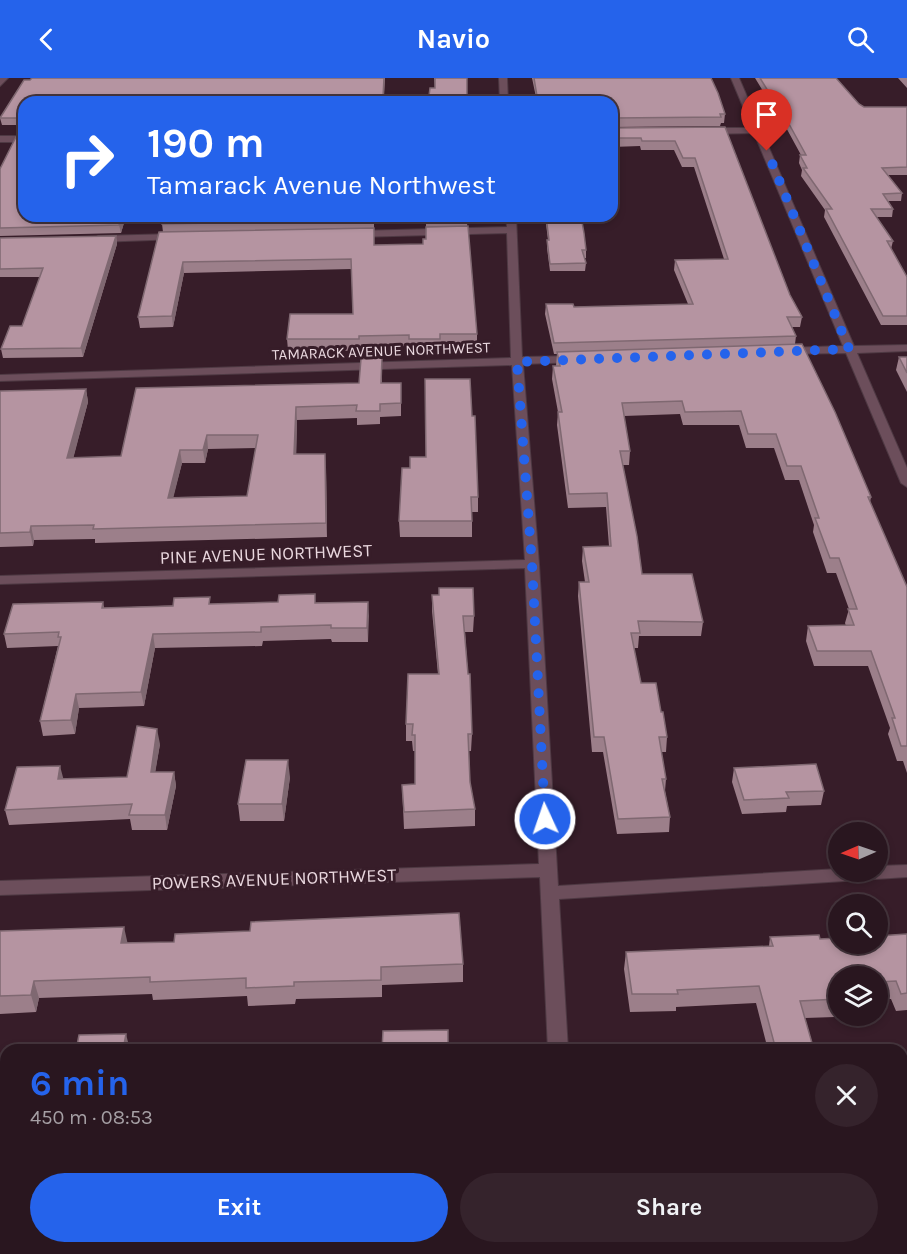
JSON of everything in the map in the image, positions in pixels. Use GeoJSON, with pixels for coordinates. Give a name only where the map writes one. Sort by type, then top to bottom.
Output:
{"type":"FeatureCollection","features":[{"type":"Feature","properties":{"kind":"street"},"geometry":{"type":"LineString","coordinates":[[0,84],[4,78]]}},
{"type":"Feature","properties":{"kind":"street"},"geometry":{"type":"LineString","coordinates":[[503,78],[504,96]]}},
{"type":"Feature","properties":{"kind":"street"},"geometry":{"type":"LineString","coordinates":[[735,78],[907,483]]}},
{"type":"Feature","properties":{"kind":"street"},"geometry":{"type":"LineString","coordinates":[[703,131],[759,130]]}},
{"type":"Feature","properties":{"kind":"street"},"geometry":{"type":"LineString","coordinates":[[0,139],[18,139]]}},
{"type":"Feature","properties":{"kind":"street"},"geometry":{"type":"LineString","coordinates":[[344,234],[511,223],[517,362],[532,564],[558,1044]]}},
{"type":"Feature","properties":{"kind":"street"},"geometry":{"type":"LineString","coordinates":[[83,240],[190,237]]}},
{"type":"Feature","properties":{"kind":"street"},"geometry":{"type":"LineString","coordinates":[[776,352],[907,348]]}},
{"type":"Feature","properties":{"kind":"street","name":"TAMARACK AVENUE NORTHWEST"},"geometry":{"type":"LineString","coordinates":[[0,378],[585,359]]}},
{"type":"Feature","properties":{"kind":"street","name":"PINE AVENUE NORTHWEST"},"geometry":{"type":"LineString","coordinates":[[0,580],[532,564]]}},
{"type":"Feature","properties":{"kind":"street","name":"POWERS AVENUE NORTHWEST"},"geometry":{"type":"LineString","coordinates":[[0,888],[548,870]]}},
{"type":"Feature","properties":{"kind":"street"},"geometry":{"type":"LineString","coordinates":[[550,893],[907,871]]}},
{"type":"Feature","properties":{"kind":"building"},"geometry":{"type":"Polygon","coordinates":[[[32,78],[384,78],[383,96],[18,96],[18,118],[0,118],[24,80],[32,78]]]}},
{"type":"Feature","properties":{"kind":"building"},"geometry":{"type":"Polygon","coordinates":[[[435,78],[467,78],[467,96],[429,96],[430,88],[435,88],[435,78]]]}},
{"type":"Feature","properties":{"kind":"building"},"geometry":{"type":"Polygon","coordinates":[[[534,78],[711,78],[725,114],[720,114],[721,117],[618,118],[618,96],[537,96],[534,78]]]}},
{"type":"Feature","properties":{"kind":"building"},"geometry":{"type":"Polygon","coordinates":[[[760,78],[836,78],[864,107],[907,107],[907,167],[882,168],[902,193],[883,194],[893,209],[871,209],[893,241],[887,241],[907,277],[907,316],[883,316],[826,209],[832,209],[803,168],[807,168],[800,155],[806,155],[778,104],[760,78]]]}},
{"type":"Feature","properties":{"kind":"building"},"geometry":{"type":"Polygon","coordinates":[[[725,127],[790,295],[802,317],[787,317],[796,336],[554,343],[546,304],[573,304],[574,307],[693,304],[675,260],[728,259],[695,158],[683,158],[675,141],[618,138],[618,128],[725,127]]]}},
{"type":"Feature","properties":{"kind":"building"},"geometry":{"type":"Polygon","coordinates":[[[18,137],[18,222],[120,222],[119,225],[0,228],[0,169],[18,137]]]}},
{"type":"Feature","properties":{"kind":"building"},"geometry":{"type":"Polygon","coordinates":[[[162,222],[268,222],[162,224],[162,222]]]}},
{"type":"Feature","properties":{"kind":"building"},"geometry":{"type":"Polygon","coordinates":[[[547,222],[582,222],[586,250],[582,250],[586,263],[550,264],[547,240],[549,240],[547,222]]]}},
{"type":"Feature","properties":{"kind":"building"},"geometry":{"type":"Polygon","coordinates":[[[468,226],[477,334],[440,334],[440,339],[409,339],[409,335],[359,336],[359,339],[287,339],[290,314],[353,314],[351,259],[183,262],[172,316],[138,317],[159,232],[374,228],[374,245],[423,244],[423,239],[426,239],[426,227],[468,226]]]}},
{"type":"Feature","properties":{"kind":"building"},"geometry":{"type":"Polygon","coordinates":[[[116,236],[81,348],[1,349],[10,326],[22,326],[43,268],[0,269],[0,238],[116,236]]]}},
{"type":"Feature","properties":{"kind":"building"},"geometry":{"type":"Polygon","coordinates":[[[802,344],[835,412],[871,497],[868,497],[907,587],[907,746],[901,746],[892,718],[895,718],[871,651],[817,651],[808,626],[854,625],[848,609],[857,609],[839,558],[830,558],[815,518],[819,518],[801,466],[787,466],[776,434],[748,434],[741,411],[685,412],[682,401],[622,403],[630,451],[620,451],[642,574],[692,574],[703,622],[638,621],[640,633],[631,633],[641,683],[656,683],[661,712],[663,712],[667,737],[659,737],[666,779],[662,779],[670,817],[618,819],[604,737],[594,737],[579,582],[589,582],[583,547],[611,546],[607,493],[569,494],[558,412],[562,412],[553,366],[560,366],[557,352],[802,344]]]}},
{"type":"Feature","properties":{"kind":"building"},"geometry":{"type":"Polygon","coordinates":[[[899,357],[907,357],[907,373],[899,357]]]}},
{"type":"Feature","properties":{"kind":"building"},"geometry":{"type":"Polygon","coordinates":[[[382,358],[381,383],[401,383],[401,403],[380,404],[380,411],[356,411],[357,405],[296,407],[294,454],[325,454],[326,523],[93,529],[94,525],[31,526],[30,532],[0,533],[0,391],[86,389],[67,458],[121,456],[136,388],[359,383],[361,359],[382,358]],[[207,435],[203,450],[180,450],[168,498],[247,496],[258,435],[207,435]]]}},
{"type":"Feature","properties":{"kind":"building"},"geometry":{"type":"Polygon","coordinates":[[[425,379],[470,379],[472,416],[475,416],[478,497],[471,497],[472,521],[399,521],[402,468],[410,468],[410,457],[426,457],[425,379]]]}},
{"type":"Feature","properties":{"kind":"building"},"geometry":{"type":"Polygon","coordinates":[[[439,588],[473,588],[474,616],[463,616],[468,674],[470,674],[472,734],[468,734],[470,782],[475,809],[404,812],[402,785],[415,784],[415,735],[412,735],[413,724],[406,724],[408,674],[439,674],[432,595],[439,595],[439,588]]]}},
{"type":"Feature","properties":{"kind":"building"},"geometry":{"type":"Polygon","coordinates":[[[315,594],[315,603],[368,602],[367,628],[331,628],[331,625],[261,627],[261,632],[153,634],[141,692],[76,694],[71,720],[40,721],[61,637],[58,637],[59,632],[4,634],[13,604],[103,602],[102,608],[173,606],[174,598],[210,597],[209,604],[278,602],[279,595],[315,594]]]}},
{"type":"Feature","properties":{"kind":"building"},"geometry":{"type":"Polygon","coordinates":[[[137,726],[157,729],[151,772],[174,772],[165,815],[129,815],[132,804],[5,810],[17,767],[60,766],[58,779],[127,777],[137,726]]]}},
{"type":"Feature","properties":{"kind":"building"},"geometry":{"type":"Polygon","coordinates":[[[246,760],[288,760],[282,804],[238,804],[246,760]]]}},
{"type":"Feature","properties":{"kind":"building"},"geometry":{"type":"Polygon","coordinates":[[[816,764],[824,791],[786,792],[789,798],[744,800],[734,768],[816,764]]]}},
{"type":"Feature","properties":{"kind":"building"},"geometry":{"type":"Polygon","coordinates":[[[459,913],[463,964],[381,967],[381,980],[294,982],[294,986],[246,988],[246,978],[150,982],[150,977],[34,981],[31,995],[0,996],[0,931],[124,927],[121,943],[174,942],[175,934],[250,931],[251,922],[459,913]]]}},
{"type":"Feature","properties":{"kind":"building"},"geometry":{"type":"Polygon","coordinates":[[[907,934],[907,993],[901,994],[896,981],[888,981],[888,966],[828,966],[828,1000],[800,1001],[812,1044],[774,1044],[759,986],[677,990],[678,994],[632,994],[626,952],[773,946],[770,937],[819,935],[820,939],[828,939],[828,954],[888,954],[888,935],[907,934]]]}},
{"type":"Feature","properties":{"kind":"building"},"geometry":{"type":"Polygon","coordinates":[[[448,1030],[448,1044],[382,1044],[383,1031],[448,1030]]]}},
{"type":"Feature","properties":{"kind":"building"},"geometry":{"type":"Polygon","coordinates":[[[126,1034],[124,1044],[77,1044],[79,1035],[126,1034]]]}},
{"type":"Feature","properties":{"kind":"building"},"geometry":{"type":"Polygon","coordinates":[[[277,1043],[308,1043],[308,1044],[277,1043]]]}},
{"type":"Feature","properties":{"kind":"route"},"geometry":{"type":"LineString","coordinates":[[545,819],[532,564],[517,362],[849,349],[767,151]]}}]}
